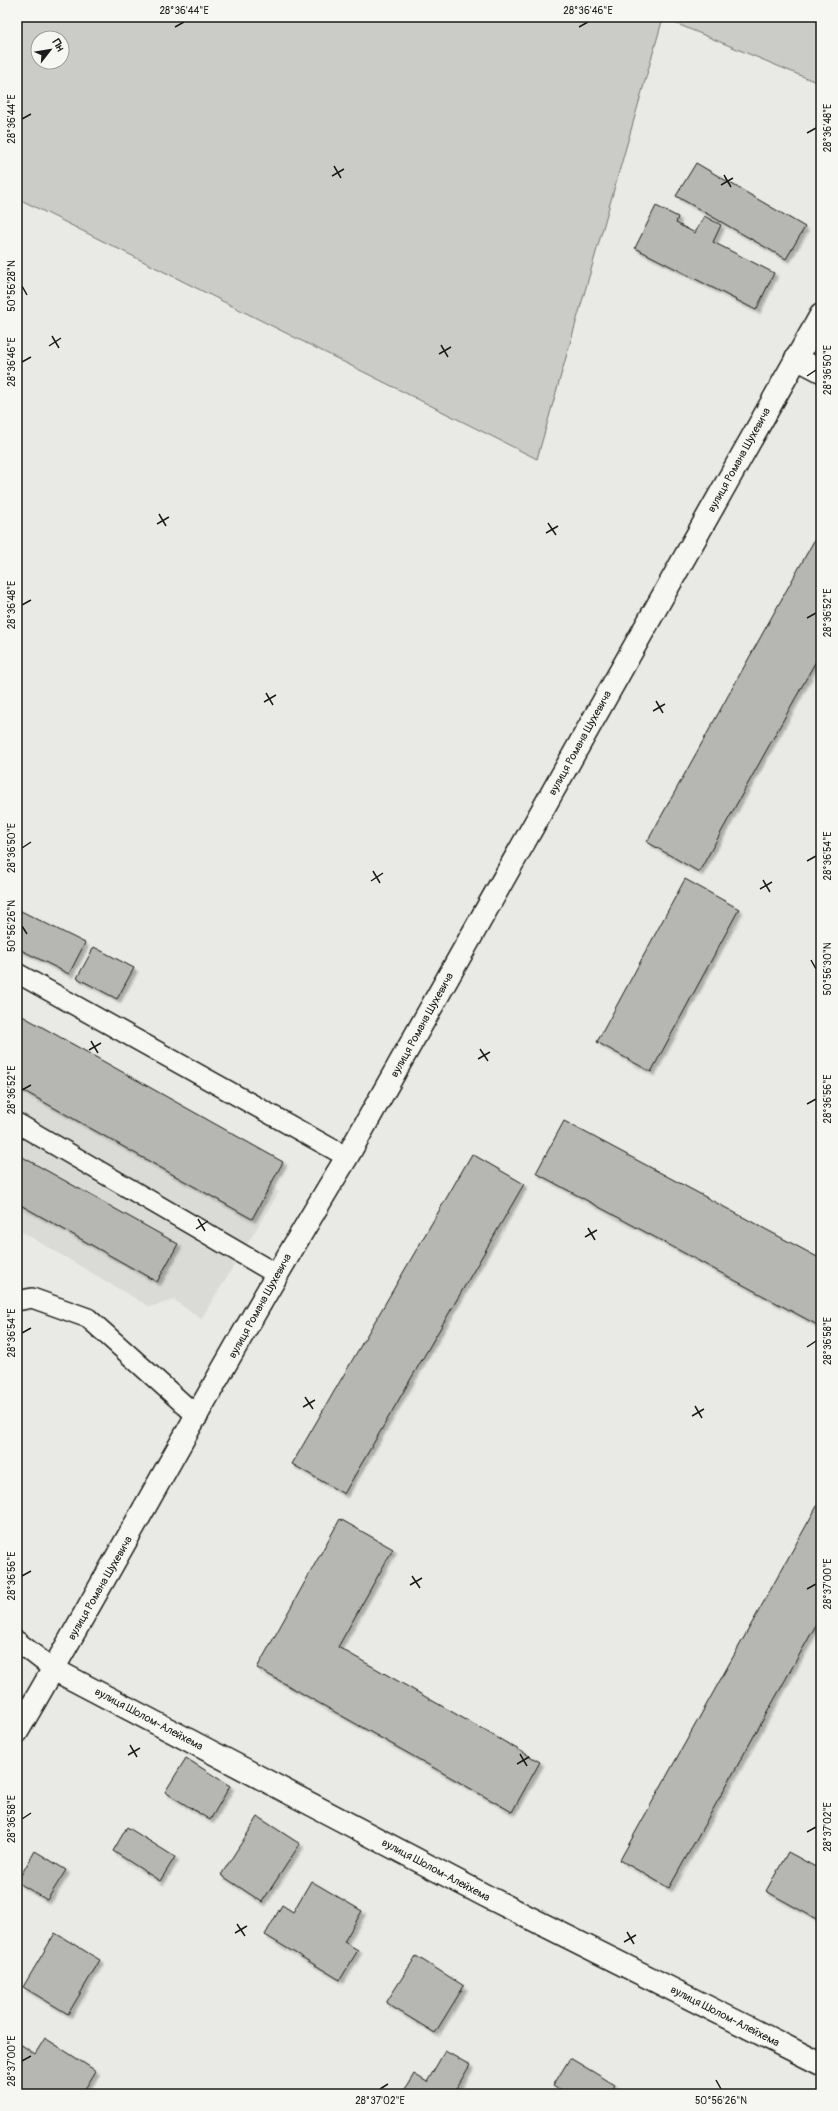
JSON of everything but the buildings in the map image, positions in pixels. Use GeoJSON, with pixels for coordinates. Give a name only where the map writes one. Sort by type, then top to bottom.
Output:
{"type":"FeatureCollection","features":[{"type":"Feature","properties":{"kind":"street","name":"вулиця Романа Шухевича"},"geometry":{"type":"LineString","coordinates":[[17,1732],[198,1417],[276,1274],[347,1157],[821,315]]}},
{"type":"Feature","properties":{"kind":"street"},"geometry":{"type":"LineString","coordinates":[[796,358],[821,371]]}},
{"type":"Feature","properties":{"kind":"street","name":"вулиця Шолом-Алейхема"},"geometry":{"type":"LineString","coordinates":[[53,1669],[486,1896],[821,2064]]}},
{"type":"Feature","properties":{"kind":"lane"},"geometry":{"type":"LineString","coordinates":[[17,973],[347,1157]]}},
{"type":"Feature","properties":{"kind":"lane"},"geometry":{"type":"LineString","coordinates":[[17,1123],[276,1274]]}},
{"type":"Feature","properties":{"kind":"lane"},"geometry":{"type":"LineString","coordinates":[[22,1296],[88,1318],[198,1417]]}},
{"type":"Feature","properties":{"kind":"lane"},"geometry":{"type":"LineString","coordinates":[[17,1641],[53,1669]]}},
{"type":"Feature","properties":{"kind":"shaded area"},"geometry":{"type":"Polygon","coordinates":[[[17,17],[821,17],[821,73],[816,82],[663,18],[537,459],[17,198],[17,17]]]}},
{"type":"Feature","properties":{"kind":"shaded area"},"geometry":{"type":"Polygon","coordinates":[[[17,1043],[279,1192],[201,1319],[174,1300],[150,1307],[17,1229],[17,1043]]]}}]}
